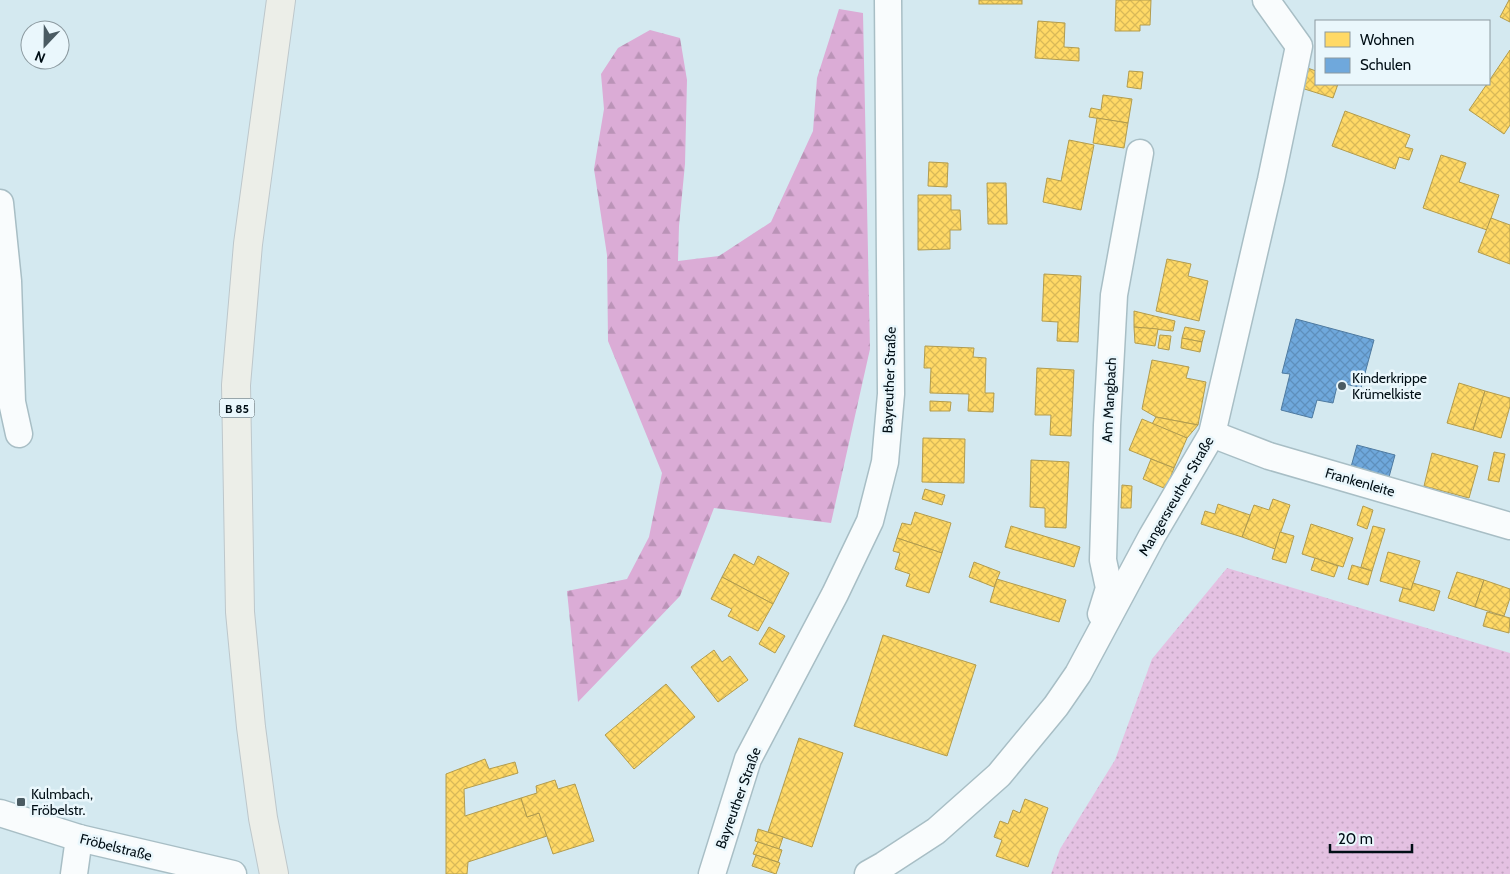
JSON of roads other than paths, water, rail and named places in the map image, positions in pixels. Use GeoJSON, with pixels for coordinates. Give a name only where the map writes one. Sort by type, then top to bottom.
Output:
{"type":"FeatureCollection","features":[{"type":"Feature","properties":{"kind":"main road","name":"B 85"},"geometry":{"type":"LineString","coordinates":[[274,874],[263,818],[251,727],[240,612],[236,385],[248,244],[280,0]]}},
{"type":"Feature","properties":{"kind":"street","name":"Bayreuther Straße"},"geometry":{"type":"LineString","coordinates":[[712,874],[748,759],[835,594],[870,521],[884,462],[891,394],[888,0]]}},
{"type":"Feature","properties":{"kind":"street","name":"Mangersreuther Straße"},"geometry":{"type":"LineString","coordinates":[[868,874],[936,831],[999,775],[1056,706],[1078,674],[1152,536],[1212,434],[1273,171],[1299,46],[1266,0]]}},
{"type":"Feature","properties":{"kind":"street","name":"Am Mangbach"},"geometry":{"type":"LineString","coordinates":[[1092,646],[1108,588],[1103,560],[1107,425],[1114,295],[1140,153]]}},
{"type":"Feature","properties":{"kind":"street"},"geometry":{"type":"LineString","coordinates":[[0,203],[8,281],[12,402],[19,434]]}},
{"type":"Feature","properties":{"kind":"street","name":"Frankenleite"},"geometry":{"type":"LineString","coordinates":[[1212,434],[1269,456],[1510,526]]}},
{"type":"Feature","properties":{"kind":"street","name":"Fröbelstraße"},"geometry":{"type":"LineString","coordinates":[[0,813],[79,838],[206,871],[233,874]]}},
{"type":"Feature","properties":{"kind":"street"},"geometry":{"type":"LineString","coordinates":[[74,874],[79,838]]}},
{"type":"Feature","properties":{"kind":"place","name":"Kinderkrippe Krümelkiste"},"geometry":{"type":"Point","coordinates":[1342,386]}},
{"type":"Feature","properties":{"kind":"place","name":"Kulmbach, Fröbelstr."},"geometry":{"type":"Point","coordinates":[21,802]}}]}
